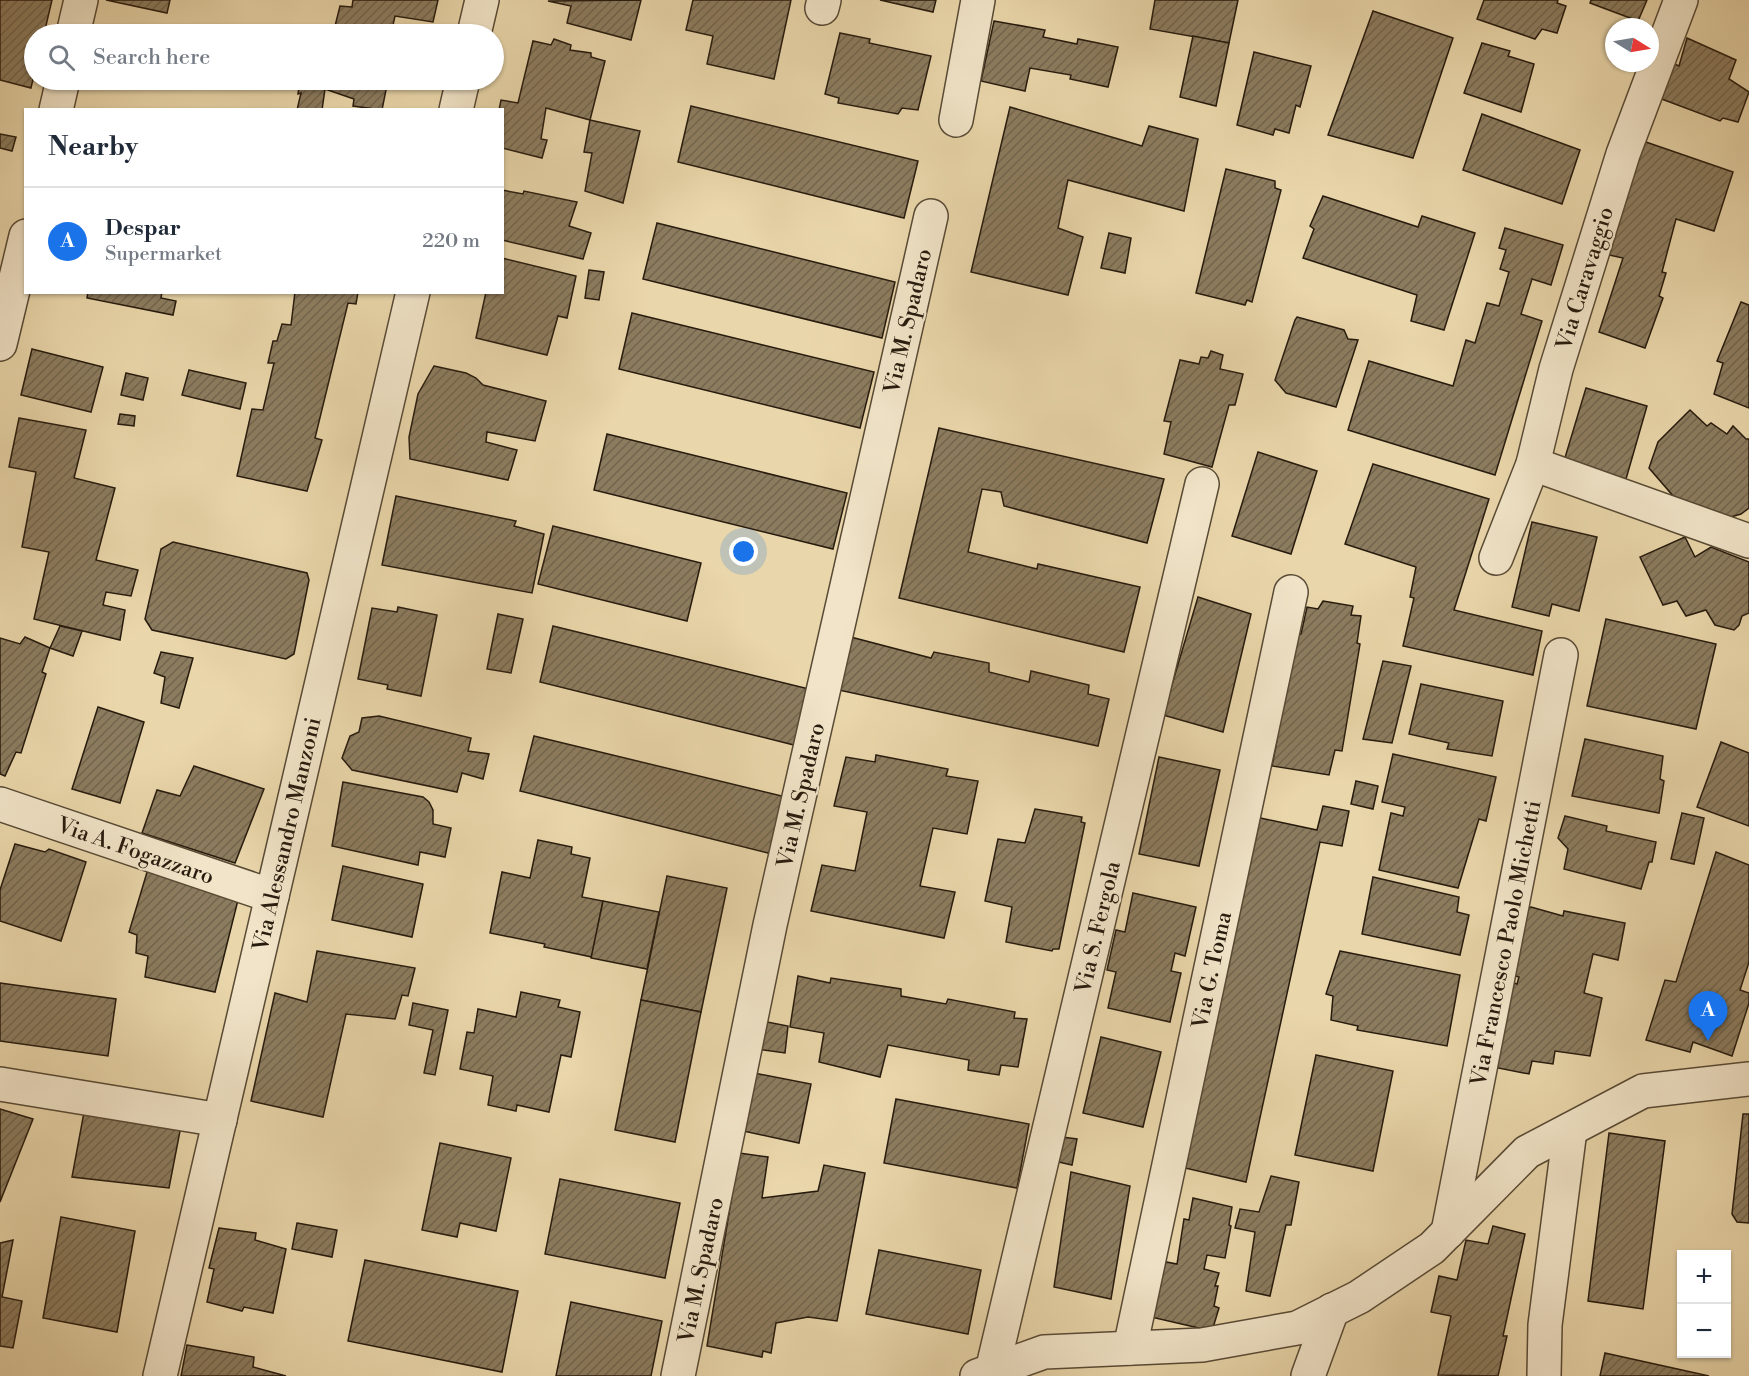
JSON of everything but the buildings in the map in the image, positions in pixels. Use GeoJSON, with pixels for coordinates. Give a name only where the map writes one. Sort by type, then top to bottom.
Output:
{"type":"FeatureCollection","features":[{"type":"Feature","properties":{"kind":"street"},"geometry":{"type":"LineString","coordinates":[[75,24],[81,0]]}},
{"type":"Feature","properties":{"kind":"street"},"geometry":{"type":"LineString","coordinates":[[476,24],[482,0]]}},
{"type":"Feature","properties":{"kind":"street"},"geometry":{"type":"LineString","coordinates":[[956,120],[978,0]]}},
{"type":"Feature","properties":{"kind":"street","name":"Via Caravaggio"},"geometry":{"type":"LineString","coordinates":[[1496,558],[1533,464],[1556,369],[1623,154],[1681,0]]}},
{"type":"Feature","properties":{"kind":"street"},"geometry":{"type":"LineString","coordinates":[[56,108],[61,90]]}},
{"type":"Feature","properties":{"kind":"street"},"geometry":{"type":"LineString","coordinates":[[456,108],[461,90]]}},
{"type":"Feature","properties":{"kind":"street","name":"Via M. Spadaro"},"geometry":{"type":"LineString","coordinates":[[678,1376],[770,925],[931,216]]}},
{"type":"Feature","properties":{"kind":"street"},"geometry":{"type":"LineString","coordinates":[[0,344],[24,244]]}},
{"type":"Feature","properties":{"kind":"street","name":"Via Alessandro Manzoni"},"geometry":{"type":"LineString","coordinates":[[160,1376],[413,294]]}},
{"type":"Feature","properties":{"kind":"street"},"geometry":{"type":"LineString","coordinates":[[1533,464],[1749,542]]}},
{"type":"Feature","properties":{"kind":"street","name":"Via S. Fergola"},"geometry":{"type":"LineString","coordinates":[[984,1373],[1202,484]]}},
{"type":"Feature","properties":{"kind":"street","name":"Via G. Toma"},"geometry":{"type":"LineString","coordinates":[[1130,1348],[1292,592]]}},
{"type":"Feature","properties":{"kind":"street","name":"Via Francesco Paolo Michetti"},"geometry":{"type":"LineString","coordinates":[[1448,1232],[1562,655]]}},
{"type":"Feature","properties":{"kind":"street","name":"Via A. Fogazzaro"},"geometry":{"type":"LineString","coordinates":[[0,804],[272,896]]}},
{"type":"Feature","properties":{"kind":"street"},"geometry":{"type":"LineString","coordinates":[[984,1373],[1044,1352],[1202,1345],[1297,1328],[1359,1297],[1432,1248],[1527,1152],[1643,1091],[1749,1079]]}},
{"type":"Feature","properties":{"kind":"street"},"geometry":{"type":"LineString","coordinates":[[0,1084],[220,1120]]}},
{"type":"Feature","properties":{"kind":"street"},"geometry":{"type":"LineString","coordinates":[[1544,1376],[1545,1325],[1570,1130]]}},
{"type":"Feature","properties":{"kind":"street"},"geometry":{"type":"LineString","coordinates":[[1308,1376],[1332,1310]]}},
{"type":"Feature","properties":{"kind":"place","name":"Despar"},"geometry":{"type":"Point","coordinates":[1708,1041]}}]}
